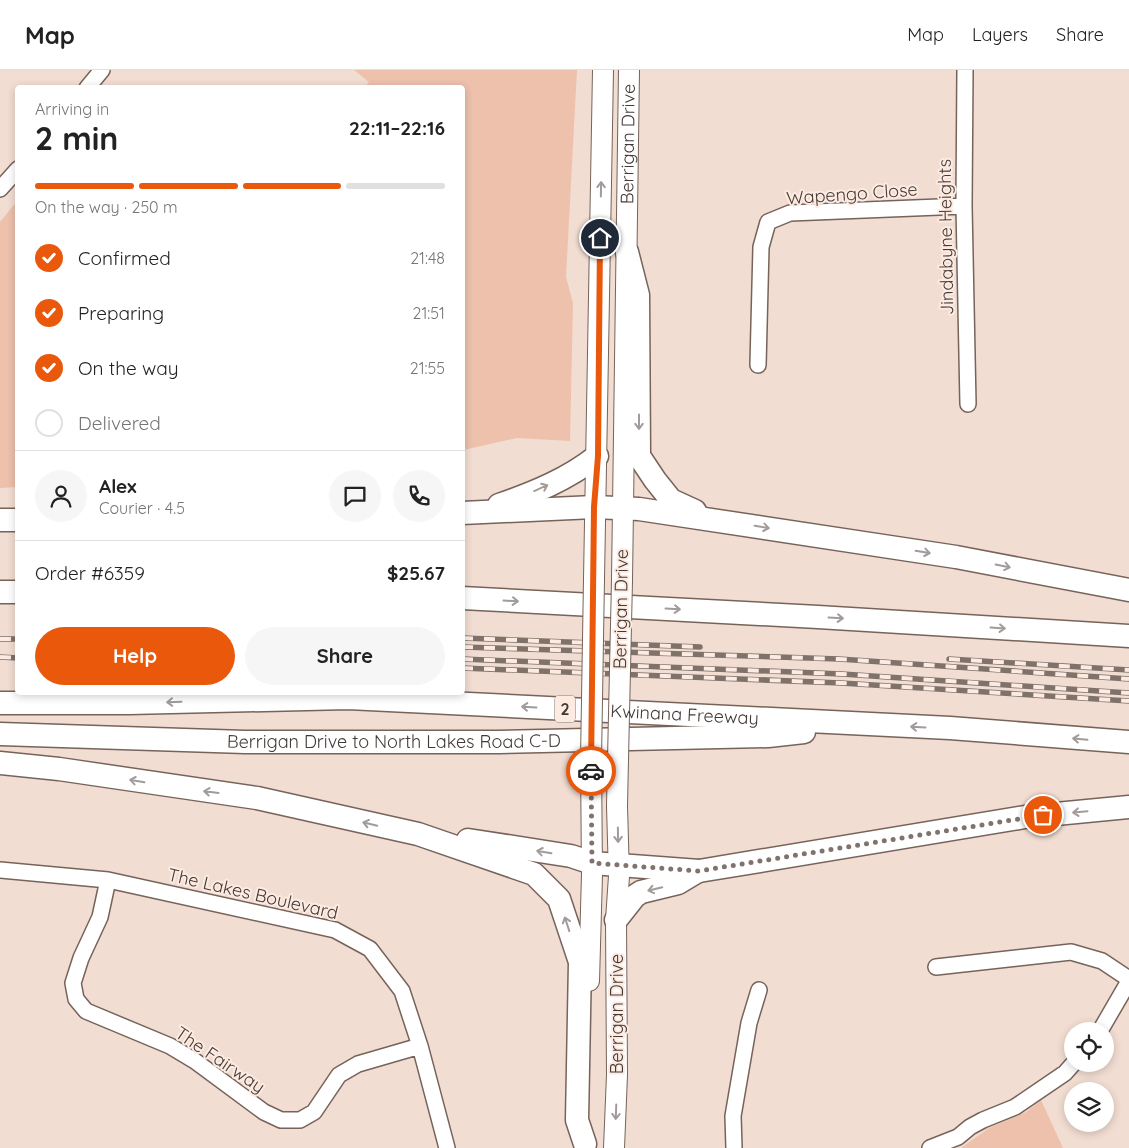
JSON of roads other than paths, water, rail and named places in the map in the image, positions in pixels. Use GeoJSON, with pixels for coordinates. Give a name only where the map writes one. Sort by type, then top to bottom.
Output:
{"type":"FeatureCollection","features":[{"type":"Feature","properties":{"kind":"highway"},"geometry":{"type":"LineString","coordinates":[[627,252],[638,295],[639,456],[671,500],[714,520]]}},
{"type":"Feature","properties":{"kind":"highway"},"geometry":{"type":"LineString","coordinates":[[471,513],[520,498],[573,474],[598,456]]}},
{"type":"Feature","properties":{"kind":"highway"},"geometry":{"type":"LineString","coordinates":[[471,513],[594,507],[639,509],[956,557],[1129,590]]}},
{"type":"Feature","properties":{"kind":"highway"},"geometry":{"type":"LineString","coordinates":[[0,520],[15,520]]}},
{"type":"Feature","properties":{"kind":"highway"},"geometry":{"type":"LineString","coordinates":[[0,580],[15,581]]}},
{"type":"Feature","properties":{"kind":"highway"},"geometry":{"type":"LineString","coordinates":[[0,592],[15,592]]}},
{"type":"Feature","properties":{"kind":"highway"},"geometry":{"type":"LineString","coordinates":[[465,598],[825,617],[1129,636]]}},
{"type":"Feature","properties":{"kind":"highway","name":"Kwinana Freeway"},"geometry":{"type":"LineString","coordinates":[[0,703],[129,703],[348,698],[950,728],[1129,742]]}},
{"type":"Feature","properties":{"kind":"highway","name":"Berrigan Drive to North Lakes Road C-D"},"geometry":{"type":"LineString","coordinates":[[0,734],[245,742],[499,742],[768,736],[876,725]]}},
{"type":"Feature","properties":{"kind":"highway"},"geometry":{"type":"LineString","coordinates":[[0,764],[59,769],[257,798],[418,834],[486,842],[571,856],[592,863],[699,871],[1026,817],[1129,807]]}},
{"type":"Feature","properties":{"kind":"highway"},"geometry":{"type":"LineString","coordinates":[[418,834],[534,874],[559,899],[580,962],[577,1120],[584,1146]]}},
{"type":"Feature","properties":{"kind":"highway"},"geometry":{"type":"LineString","coordinates":[[616,920],[635,896],[641,892],[678,883],[699,871]]}},
{"type":"Feature","properties":{"kind":"main road","name":"Berrigan Drive"},"geometry":{"type":"LineString","coordinates":[[584,1146],[592,863],[591,759],[594,507],[598,456],[603,70]]}},
{"type":"Feature","properties":{"kind":"main road","name":"Berrigan Drive"},"geometry":{"type":"LineString","coordinates":[[614,1148],[617,1075],[616,920],[619,876],[617,806],[629,70]]}},
{"type":"Feature","properties":{"kind":"street"},"geometry":{"type":"LineString","coordinates":[[90,85],[102,70]]}},
{"type":"Feature","properties":{"kind":"street","name":"Jindabyne Heights"},"geometry":{"type":"LineString","coordinates":[[965,70],[964,206],[968,404]]}},
{"type":"Feature","properties":{"kind":"street"},"geometry":{"type":"LineString","coordinates":[[0,189],[15,172]]}},
{"type":"Feature","properties":{"kind":"street","name":"Wapengo Close"},"geometry":{"type":"LineString","coordinates":[[758,365],[761,247],[768,222],[790,213],[964,206]]}},
{"type":"Feature","properties":{"kind":"street","name":"The Lakes Boulevard"},"geometry":{"type":"LineString","coordinates":[[0,870],[108,880],[335,930],[370,949],[402,991],[420,1046],[447,1148]]}},
{"type":"Feature","properties":{"kind":"street","name":"The Fairway"},"geometry":{"type":"LineString","coordinates":[[108,880],[100,917],[80,958],[73,983],[76,999],[86,1011],[170,1046],[187,1056],[264,1112],[281,1120],[300,1120],[314,1112],[339,1075],[358,1064],[420,1046]]}},
{"type":"Feature","properties":{"kind":"street"},"geometry":{"type":"LineString","coordinates":[[936,967],[1070,952],[1102,961],[1129,980],[1105,1022]]}},
{"type":"Feature","properties":{"kind":"street"},"geometry":{"type":"LineString","coordinates":[[734,1148],[733,1116],[749,1023],[759,990]]}},
{"type":"Feature","properties":{"kind":"street"},"geometry":{"type":"LineString","coordinates":[[930,1148],[958,1137],[970,1127],[983,1120],[1015,1107],[1065,1072]]}},
{"type":"Feature","properties":{"kind":"railway"},"geometry":{"type":"LineString","coordinates":[[465,638],[700,647]]}},
{"type":"Feature","properties":{"kind":"railway"},"geometry":{"type":"LineString","coordinates":[[0,639],[15,639]]}},
{"type":"Feature","properties":{"kind":"railway"},"geometry":{"type":"LineString","coordinates":[[465,647],[839,659],[1129,679]]}},
{"type":"Feature","properties":{"kind":"railway"},"geometry":{"type":"LineString","coordinates":[[0,657],[15,658]]}},
{"type":"Feature","properties":{"kind":"railway"},"geometry":{"type":"LineString","coordinates":[[465,659],[842,674],[1129,693]]}},
{"type":"Feature","properties":{"kind":"railway"},"geometry":{"type":"LineString","coordinates":[[949,659],[1129,670]]}},
{"type":"Feature","properties":{"kind":"railway"},"geometry":{"type":"LineString","coordinates":[[465,668],[841,683],[1129,701]]}}]}
